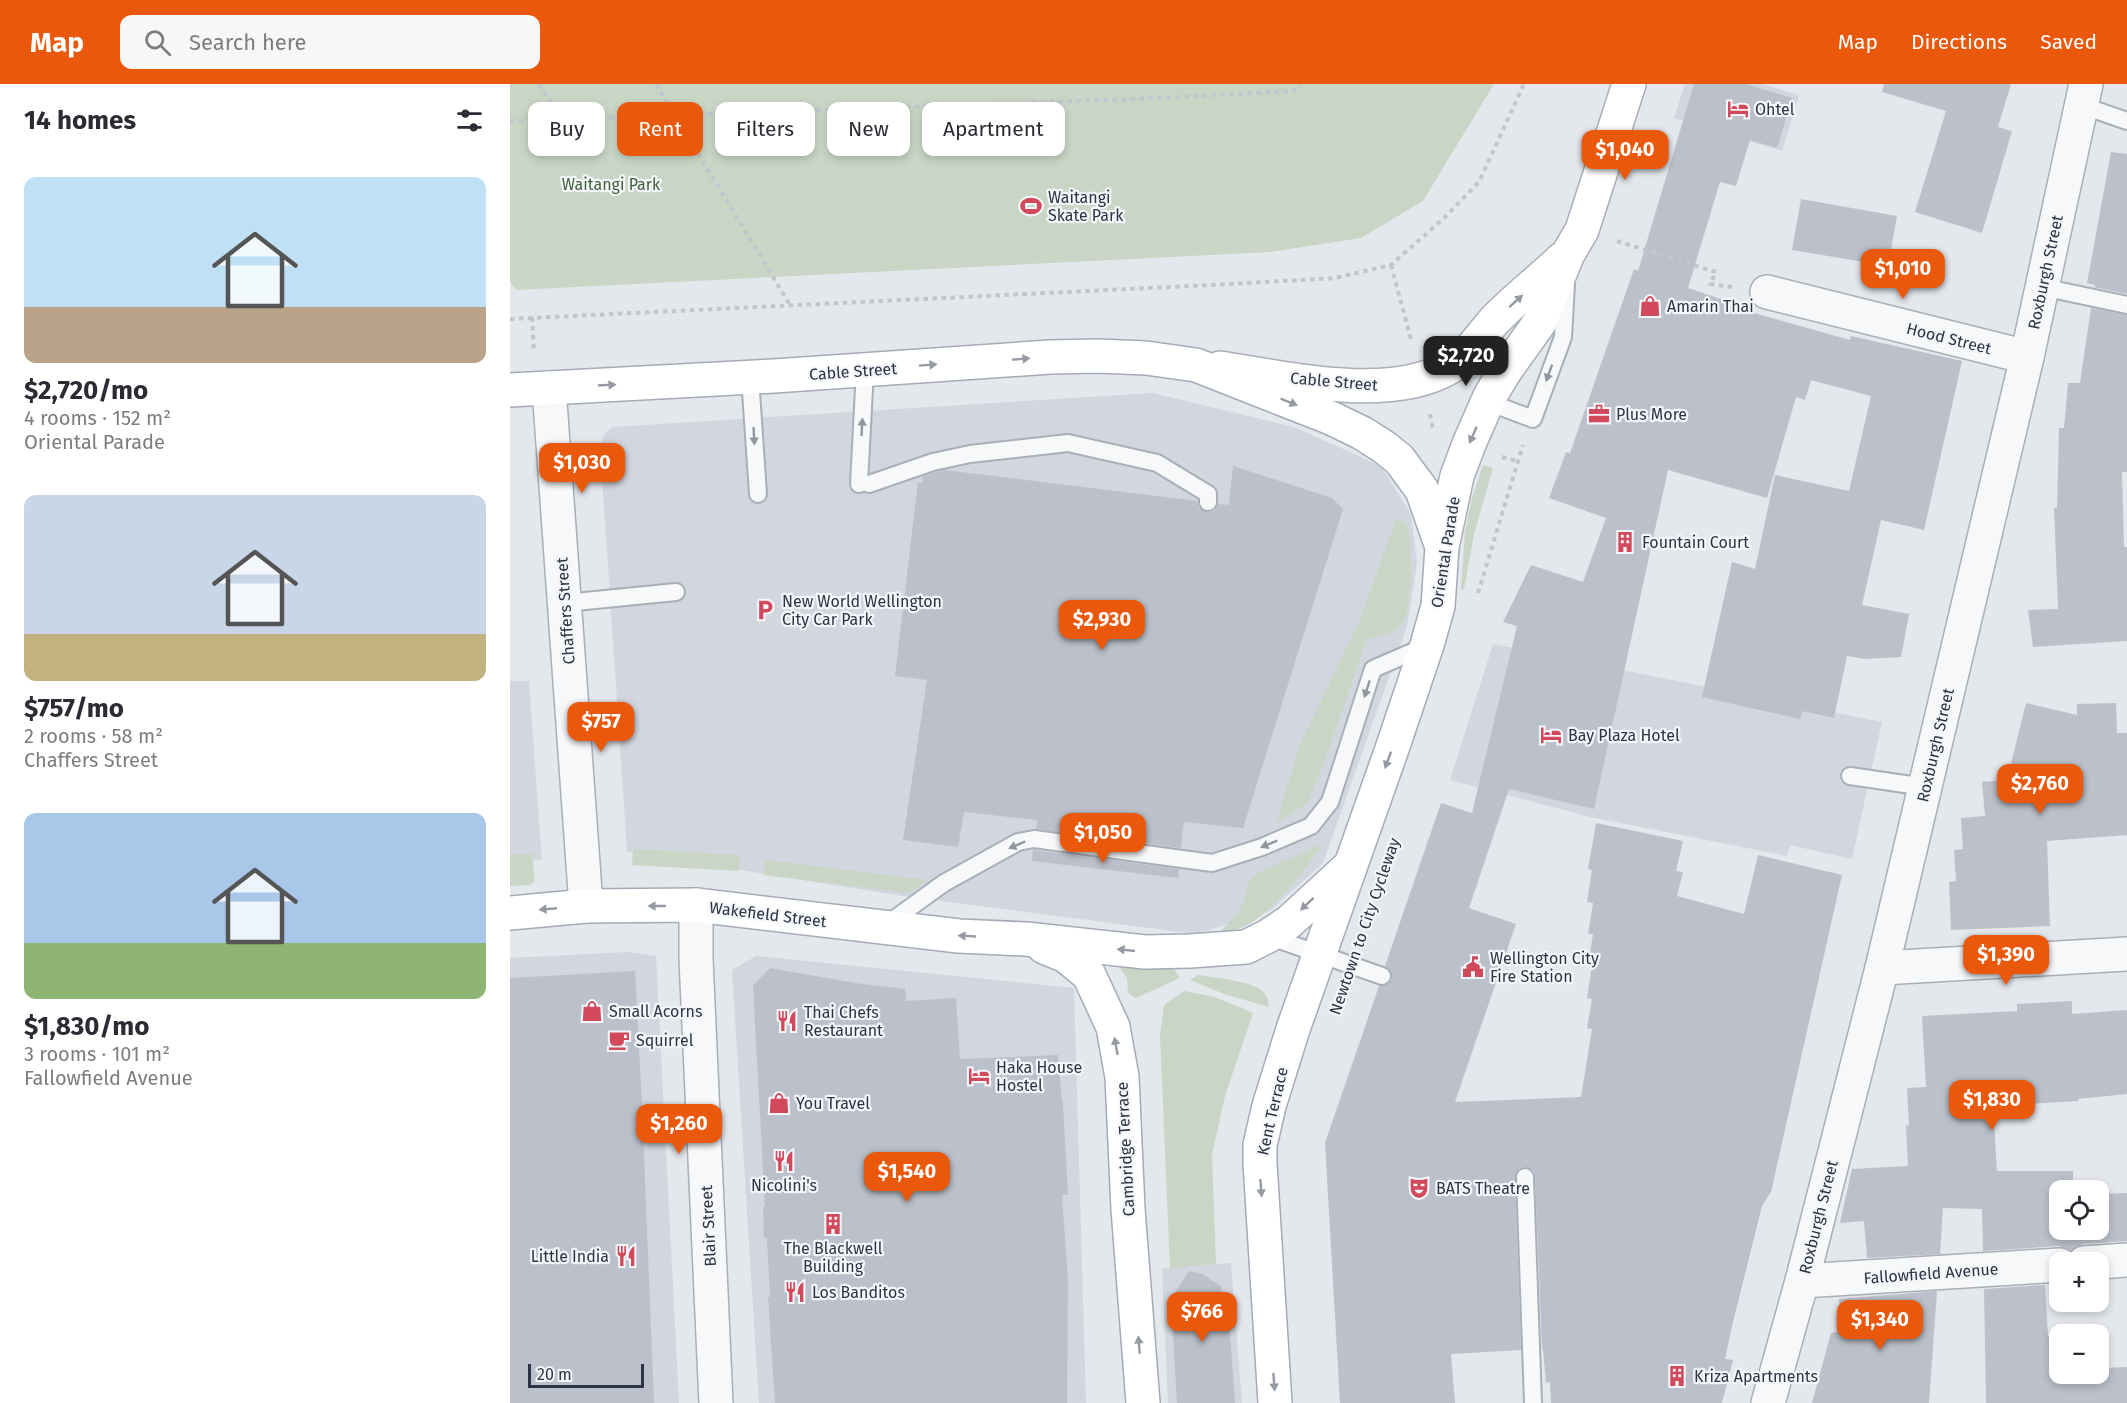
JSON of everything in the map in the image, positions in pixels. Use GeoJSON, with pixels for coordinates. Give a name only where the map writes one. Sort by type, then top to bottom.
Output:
{"type":"FeatureCollection","features":[{"type":"Feature","properties":{"kind":"main road","name":"Oriental Parade"},"geometry":{"type":"LineString","coordinates":[[1351,866],[1427,645],[1438,606],[1442,547],[1457,476],[1488,402],[1505,371],[1540,322],[1575,242],[1629,84]]}},
{"type":"Feature","properties":{"kind":"main road","name":"Cable Street"},"geometry":{"type":"LineString","coordinates":[[510,390],[542,374],[750,377],[1086,356],[1146,358],[1355,386],[1386,386],[1421,378],[1449,368],[1465,355],[1495,320],[1575,242]]}},
{"type":"Feature","properties":{"kind":"main road","name":"Cable Street"},"geometry":{"type":"LineString","coordinates":[[1196,365],[1330,418],[1362,433],[1384,447],[1404,465],[1422,490],[1442,547]]}},
{"type":"Feature","properties":{"kind":"main road","name":"Wakefield Street"},"geometry":{"type":"LineString","coordinates":[[510,912],[586,906],[696,906],[959,936],[1026,939],[1156,951],[1246,947],[1269,936],[1289,922],[1351,866]]}},
{"type":"Feature","properties":{"kind":"main road","name":"Kent Terrace"},"geometry":{"type":"LineString","coordinates":[[1275,1403],[1260,1145],[1269,1106],[1351,866]]}},
{"type":"Feature","properties":{"kind":"main road","name":"Cambridge Terrace"},"geometry":{"type":"LineString","coordinates":[[1026,939],[1066,956],[1089,975],[1113,1027],[1122,1077],[1128,1209],[1143,1403]]}},
{"type":"Feature","properties":{"kind":"street","name":"Roxburgh Street"},"geometry":{"type":"LineString","coordinates":[[1768,1403],[1802,1281],[1882,968],[2027,357],[2084,94]]}},
{"type":"Feature","properties":{"kind":"street","name":"Hood Street"},"geometry":{"type":"LineString","coordinates":[[1767,292],[2027,357]]}},
{"type":"Feature","properties":{"kind":"street","name":"Chaffers Street"},"geometry":{"type":"LineString","coordinates":[[542,374],[565,603],[586,906]]}},
{"type":"Feature","properties":{"kind":"street","name":"Blair Street"},"geometry":{"type":"LineString","coordinates":[[696,906],[696,971],[716,1403]]}},
{"type":"Feature","properties":{"kind":"street"},"geometry":{"type":"LineString","coordinates":[[1882,968],[2127,954]]}},
{"type":"Feature","properties":{"kind":"street"},"geometry":{"type":"LineString","coordinates":[[2109,1261],[2127,1260]]}},
{"type":"Feature","properties":{"kind":"street","name":"Fallowfield Avenue"},"geometry":{"type":"LineString","coordinates":[[1802,1281],[2049,1266]]}},
{"type":"Feature","properties":{"kind":"lane"},"geometry":{"type":"LineString","coordinates":[[2084,94],[2127,121]]}},
{"type":"Feature","properties":{"kind":"lane"},"geometry":{"type":"LineString","coordinates":[[1488,402],[1533,419],[1563,336],[1575,242]]}},
{"type":"Feature","properties":{"kind":"lane"},"geometry":{"type":"LineString","coordinates":[[2042,287],[2127,305]]}},
{"type":"Feature","properties":{"kind":"lane"},"geometry":{"type":"LineString","coordinates":[[865,369],[864,484],[933,462],[970,454],[1068,443],[1157,463],[1208,494],[1208,502]]}},
{"type":"Feature","properties":{"kind":"lane"},"geometry":{"type":"LineString","coordinates":[[750,377],[758,494]]}},
{"type":"Feature","properties":{"kind":"lane"},"geometry":{"type":"LineString","coordinates":[[565,603],[676,591]]}},
{"type":"Feature","properties":{"kind":"lane"},"geometry":{"type":"LineString","coordinates":[[883,928],[944,883],[1018,842],[1035,839],[1212,863],[1262,847],[1311,826],[1330,801],[1373,669],[1427,645]]}},
{"type":"Feature","properties":{"kind":"lane"},"geometry":{"type":"LineString","coordinates":[[1850,776],[1925,787]]}},
{"type":"Feature","properties":{"kind":"lane"},"geometry":{"type":"LineString","coordinates":[[1269,936],[1382,976]]}},
{"type":"Feature","properties":{"kind":"lane"},"geometry":{"type":"LineString","coordinates":[[1525,1177],[1533,1403]]}},
{"type":"Feature","properties":{"kind":"path"},"geometry":{"type":"LineString","coordinates":[[539,84],[550,102]]}},
{"type":"Feature","properties":{"kind":"path"},"geometry":{"type":"LineString","coordinates":[[656,84],[667,102]]}},
{"type":"Feature","properties":{"kind":"path"},"geometry":{"type":"LineString","coordinates":[[703,115],[1161,98],[1294,91],[1302,84]]}},
{"type":"Feature","properties":{"kind":"path"},"geometry":{"type":"LineString","coordinates":[[510,319],[1335,278],[1391,265],[1444,218],[1479,182],[1524,84]]}},
{"type":"Feature","properties":{"kind":"path"},"geometry":{"type":"LineString","coordinates":[[510,121],[528,121]]}},
{"type":"Feature","properties":{"kind":"path"},"geometry":{"type":"LineString","coordinates":[[700,156],[790,305]]}},
{"type":"Feature","properties":{"kind":"path"},"geometry":{"type":"LineString","coordinates":[[1575,242],[1716,272],[1710,284],[1767,292]]}},
{"type":"Feature","properties":{"kind":"path"},"geometry":{"type":"LineString","coordinates":[[1391,265],[1414,350]]}},
{"type":"Feature","properties":{"kind":"path"},"geometry":{"type":"LineString","coordinates":[[532,317],[542,374]]}},
{"type":"Feature","properties":{"kind":"path"},"geometry":{"type":"LineString","coordinates":[[1429,410],[1433,430],[1442,433]]}},
{"type":"Feature","properties":{"kind":"path"},"geometry":{"type":"LineString","coordinates":[[1477,596],[1517,461]]}},
{"type":"Feature","properties":{"kind":"shaded area","name":"Ohtel"},"geometry":{"type":"Polygon","coordinates":[[[1685,84],[1762,84],[1799,95],[1782,151],[1674,118],[1685,84]]]}},
{"type":"Feature","properties":{"kind":"shaded area"},"geometry":{"type":"Polygon","coordinates":[[[1153,393],[1294,427],[1381,466],[1411,514],[1417,563],[1407,626],[1323,863],[1271,910],[1196,934],[903,896],[627,852],[600,447],[604,435],[612,427],[1153,393]]]}},
{"type":"Feature","properties":{"kind":"shaded area"},"geometry":{"type":"Polygon","coordinates":[[[1493,644],[1882,722],[1852,859],[1790,845],[1787,856],[1590,817],[1450,780],[1493,644]]]}},
{"type":"Feature","properties":{"kind":"shaded area"},"geometry":{"type":"Polygon","coordinates":[[[510,681],[529,681],[542,860],[510,861],[510,681]]]}},
{"type":"Feature","properties":{"kind":"shaded area"},"geometry":{"type":"Polygon","coordinates":[[[628,952],[656,956],[679,1403],[510,1403],[510,958],[628,952]]]}},
{"type":"Feature","properties":{"kind":"shaded area"},"geometry":{"type":"Polygon","coordinates":[[[756,956],[1074,988],[1086,1403],[759,1403],[732,970],[756,956]]]}},
{"type":"Feature","properties":{"kind":"shaded area"},"geometry":{"type":"Polygon","coordinates":[[[1231,1263],[1242,1403],[1168,1403],[1162,1268],[1231,1263]]]}},
{"type":"Feature","properties":{"kind":"green space","name":"Waitangi Park"},"geometry":{"type":"Polygon","coordinates":[[[510,84],[1494,84],[1423,201],[1361,238],[1270,252],[516,290],[510,281],[510,84]]]}},
{"type":"Feature","properties":{"kind":"green space"},"geometry":{"type":"Polygon","coordinates":[[[1483,465],[1493,468],[1474,534],[1464,589],[1461,589],[1465,532],[1472,498],[1483,465]]]}},
{"type":"Feature","properties":{"kind":"green space"},"geometry":{"type":"Polygon","coordinates":[[[1401,519],[1407,525],[1411,560],[1410,590],[1403,623],[1391,632],[1366,641],[1330,747],[1308,802],[1277,821],[1300,744],[1359,622],[1396,520],[1401,519]]]}},
{"type":"Feature","properties":{"kind":"green space"},"geometry":{"type":"Polygon","coordinates":[[[1323,844],[1299,877],[1268,910],[1243,927],[1216,935],[1242,906],[1248,881],[1259,872],[1323,844]]]}},
{"type":"Feature","properties":{"kind":"green space"},"geometry":{"type":"Polygon","coordinates":[[[633,849],[740,855],[739,871],[632,865],[633,849]]]}},
{"type":"Feature","properties":{"kind":"green space"},"geometry":{"type":"Polygon","coordinates":[[[532,854],[535,881],[530,885],[510,886],[510,855],[532,854]]]}},
{"type":"Feature","properties":{"kind":"green space"},"geometry":{"type":"Polygon","coordinates":[[[766,860],[927,880],[909,893],[763,875],[766,860]]]}},
{"type":"Feature","properties":{"kind":"green space"},"geometry":{"type":"Polygon","coordinates":[[[1122,958],[1174,969],[1180,978],[1136,998],[1128,993],[1127,978],[1117,963],[1122,958]]]}},
{"type":"Feature","properties":{"kind":"green space"},"geometry":{"type":"Polygon","coordinates":[[[1198,975],[1255,987],[1265,993],[1269,1007],[1224,994],[1190,980],[1198,975]]]}},
{"type":"Feature","properties":{"kind":"green space"},"geometry":{"type":"Polygon","coordinates":[[[1184,991],[1215,997],[1253,1013],[1225,1096],[1212,1155],[1216,1264],[1170,1268],[1160,1036],[1164,1005],[1184,991]]]}},
{"type":"Feature","properties":{"kind":"building"},"geometry":{"type":"Polygon","coordinates":[[[1694,84],[1746,84],[1792,98],[1777,148],[1750,140],[1736,186],[1720,182],[1688,288],[1727,301],[1726,305],[1850,340],[1851,336],[1962,361],[1924,530],[1881,520],[1862,605],[1909,614],[1901,657],[1865,659],[1847,656],[1834,718],[1802,711],[1800,719],[1702,697],[1732,562],[1755,569],[1775,475],[1849,491],[1871,396],[1811,380],[1805,400],[1796,397],[1767,498],[1668,470],[1594,809],[1509,789],[1469,908],[1516,924],[1455,1102],[1581,1097],[1592,1029],[1587,1028],[1592,999],[1587,998],[1592,966],[1588,966],[1593,934],[1588,934],[1593,903],[1587,902],[1592,870],[1588,869],[1596,823],[1683,841],[1676,871],[1683,872],[1677,896],[1744,914],[1758,855],[1842,875],[1771,1192],[1762,1206],[1732,1326],[1725,1359],[1733,1360],[1722,1403],[1551,1403],[1550,1382],[1546,1383],[1542,1349],[1535,1177],[1534,1171],[1525,1167],[1519,1168],[1515,1177],[1521,1350],[1451,1354],[1455,1403],[1340,1403],[1325,1143],[1379,986],[1388,984],[1392,979],[1390,970],[1385,966],[1441,803],[1472,813],[1517,626],[1503,622],[1531,565],[1583,582],[1606,518],[1549,498],[1566,452],[1570,453],[1634,269],[1638,271],[1694,84]]]}},
{"type":"Feature","properties":{"kind":"building"},"geometry":{"type":"Polygon","coordinates":[[[1884,84],[2011,84],[1998,127],[2012,131],[1982,233],[1915,212],[1946,111],[1882,92],[1884,84]]]}},
{"type":"Feature","properties":{"kind":"building"},"geometry":{"type":"Polygon","coordinates":[[[2111,152],[2127,154],[2127,294],[2094,287],[2095,285],[2087,283],[2111,152]]]}},
{"type":"Feature","properties":{"kind":"building"},"geometry":{"type":"Polygon","coordinates":[[[1801,199],[1897,216],[1888,266],[1792,250],[1801,199]]]}},
{"type":"Feature","properties":{"kind":"building"},"geometry":{"type":"Polygon","coordinates":[[[2091,308],[2127,315],[2127,472],[2122,472],[2124,547],[2127,547],[2127,641],[2033,647],[2028,610],[2058,609],[2054,508],[2057,508],[2059,428],[2064,428],[2068,383],[2080,383],[2091,308]]]}},
{"type":"Feature","properties":{"kind":"building"},"geometry":{"type":"Polygon","coordinates":[[[1233,466],[1332,498],[1343,509],[1243,828],[1184,822],[1181,848],[1036,829],[1037,820],[964,812],[958,847],[903,840],[927,680],[895,676],[918,482],[922,483],[923,476],[945,470],[1197,501],[1199,508],[1209,512],[1214,511],[1218,504],[1229,505],[1233,466]]]}},
{"type":"Feature","properties":{"kind":"building"},"geometry":{"type":"Polygon","coordinates":[[[2026,703],[2077,715],[2077,704],[2116,703],[2117,733],[2127,733],[2127,835],[2047,841],[2050,926],[1951,930],[1949,882],[1956,881],[1954,850],[1963,849],[1961,818],[1985,816],[1982,782],[2007,780],[2026,703]]]}},
{"type":"Feature","properties":{"kind":"building"},"geometry":{"type":"Polygon","coordinates":[[[1033,850],[1179,869],[1178,878],[1032,861],[1033,850]]]}},
{"type":"Feature","properties":{"kind":"building"},"geometry":{"type":"Polygon","coordinates":[[[770,968],[905,989],[906,1001],[956,998],[960,1059],[1058,1055],[1068,1195],[1062,1195],[1068,1282],[1067,1403],[775,1403],[768,1297],[770,1297],[767,1238],[764,1238],[763,1207],[765,1207],[753,985],[770,968]]]}},
{"type":"Feature","properties":{"kind":"building"},"geometry":{"type":"Polygon","coordinates":[[[635,971],[654,1403],[510,1403],[510,978],[635,971]]]}},
{"type":"Feature","properties":{"kind":"building"},"geometry":{"type":"Polygon","coordinates":[[[2072,1001],[2072,1014],[2127,1010],[2127,1094],[2078,1099],[2078,1101],[1993,1106],[1997,1171],[2073,1171],[2073,1180],[2049,1180],[2049,1240],[2109,1240],[2109,1194],[2127,1193],[2127,1241],[2083,1244],[2071,1250],[2059,1246],[1983,1251],[1982,1209],[1943,1208],[1940,1254],[1867,1258],[1864,1221],[1840,1223],[1852,1169],[1908,1166],[1907,1088],[1926,1087],[1922,1016],[2017,1011],[2017,1004],[2072,1001]]]}},
{"type":"Feature","properties":{"kind":"building"},"geometry":{"type":"Polygon","coordinates":[[[1189,1271],[1202,1274],[1221,1286],[1222,1304],[1228,1304],[1235,1403],[1177,1403],[1171,1299],[1189,1271]]]}},
{"type":"Feature","properties":{"kind":"building"},"geometry":{"type":"Polygon","coordinates":[[[2045,1285],[2049,1336],[2049,1384],[2109,1384],[2109,1368],[2127,1367],[2127,1403],[1986,1403],[1984,1289],[2045,1285]]]}},
{"type":"Feature","properties":{"kind":"building"},"geometry":{"type":"Polygon","coordinates":[[[1937,1291],[1929,1403],[1812,1403],[1831,1333],[1837,1332],[1836,1316],[1840,1316],[1839,1299],[1937,1291]]]}},
{"type":"Feature","properties":{"kind":"place","name":"Ohtel"},"geometry":{"type":"Point","coordinates":[1738,109]}},
{"type":"Feature","properties":{"kind":"place","name":"Waitangi Skate Park"},"geometry":{"type":"Point","coordinates":[1031,206]}},
{"type":"Feature","properties":{"kind":"place","name":"Amarin Thai"},"geometry":{"type":"Point","coordinates":[1650,306]}},
{"type":"Feature","properties":{"kind":"place","name":"Plus More"},"geometry":{"type":"Point","coordinates":[1599,414]}},
{"type":"Feature","properties":{"kind":"place","name":"Fountain Court"},"geometry":{"type":"Point","coordinates":[1625,542]}},
{"type":"Feature","properties":{"kind":"place","name":"New World Wellington City Car Park"},"geometry":{"type":"Point","coordinates":[765,610]}},
{"type":"Feature","properties":{"kind":"place","name":"Bay Plaza Hotel"},"geometry":{"type":"Point","coordinates":[1551,735]}},
{"type":"Feature","properties":{"kind":"place","name":"Wellington City Fire Station"},"geometry":{"type":"Point","coordinates":[1473,967]}},
{"type":"Feature","properties":{"kind":"place","name":"Small Acorns"},"geometry":{"type":"Point","coordinates":[592,1011]}},
{"type":"Feature","properties":{"kind":"place","name":"Thai Chefs Restaurant"},"geometry":{"type":"Point","coordinates":[787,1021]}},
{"type":"Feature","properties":{"kind":"place","name":"Squirrel"},"geometry":{"type":"Point","coordinates":[619,1040]}},
{"type":"Feature","properties":{"kind":"place","name":"Haka House Hostel"},"geometry":{"type":"Point","coordinates":[979,1076]}},
{"type":"Feature","properties":{"kind":"place","name":"You Travel"},"geometry":{"type":"Point","coordinates":[779,1103]}},
{"type":"Feature","properties":{"kind":"place","name":"Nicolini's"},"geometry":{"type":"Point","coordinates":[784,1161]}},
{"type":"Feature","properties":{"kind":"place","name":"BATS Theatre"},"geometry":{"type":"Point","coordinates":[1419,1188]}},
{"type":"Feature","properties":{"kind":"place","name":"The Blackwell Building"},"geometry":{"type":"Point","coordinates":[833,1224]}},
{"type":"Feature","properties":{"kind":"place","name":"Little India"},"geometry":{"type":"Point","coordinates":[626,1256]}},
{"type":"Feature","properties":{"kind":"place","name":"Los Banditos"},"geometry":{"type":"Point","coordinates":[795,1292]}},
{"type":"Feature","properties":{"kind":"place","name":"Kriza Apartments"},"geometry":{"type":"Point","coordinates":[1677,1376]}}]}
